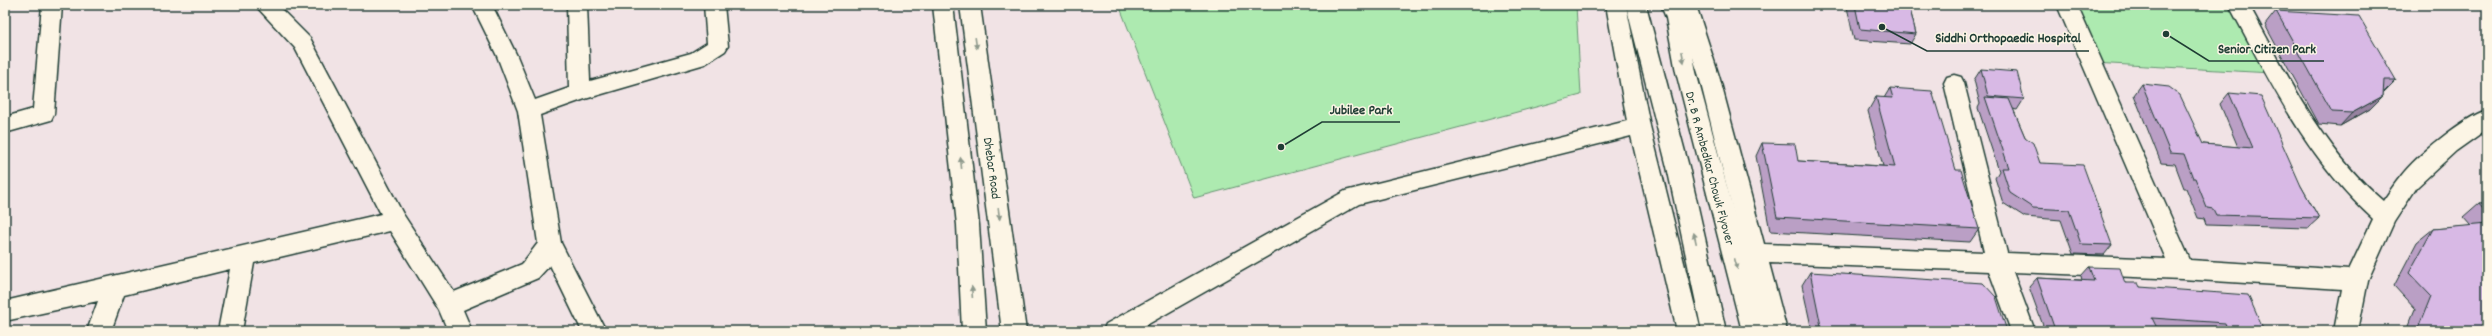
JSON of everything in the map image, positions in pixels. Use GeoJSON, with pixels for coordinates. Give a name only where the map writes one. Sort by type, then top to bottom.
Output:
{"type":"FeatureCollection","features":[{"type":"Feature","properties":{"kind":"street"},"geometry":{"type":"LineString","coordinates":[[5,125],[43,114],[52,5]]}},
{"type":"Feature","properties":{"kind":"street"},"geometry":{"type":"LineString","coordinates":[[265,5],[303,43],[395,220],[449,305],[460,331]]}},
{"type":"Feature","properties":{"kind":"street"},"geometry":{"type":"LineString","coordinates":[[482,5],[507,56],[529,111],[550,243],[594,331]]}},
{"type":"Feature","properties":{"kind":"street"},"geometry":{"type":"LineString","coordinates":[[577,5],[580,92]]}},
{"type":"Feature","properties":{"kind":"street"},"geometry":{"type":"LineString","coordinates":[[529,111],[580,92],[698,59],[718,46],[714,5]]}},
{"type":"Feature","properties":{"kind":"street"},"geometry":{"type":"LineString","coordinates":[[943,5],[968,225],[974,331]]}},
{"type":"Feature","properties":{"kind":"street","name":"Dhebar Road"},"geometry":{"type":"LineString","coordinates":[[970,5],[1014,331]]}},
{"type":"Feature","properties":{"kind":"street"},"geometry":{"type":"LineString","coordinates":[[1616,5],[1639,126],[1689,331]]}},
{"type":"Feature","properties":{"kind":"street"},"geometry":{"type":"LineString","coordinates":[[2067,5],[2182,269]]}},
{"type":"Feature","properties":{"kind":"street"},"geometry":{"type":"LineString","coordinates":[[2239,5],[2291,99],[2336,168],[2350,185],[2385,217]]}},
{"type":"Feature","properties":{"kind":"street"},"geometry":{"type":"LineString","coordinates":[[1678,9],[1709,76],[1775,331]]}},
{"type":"Feature","properties":{"kind":"street","name":"Dr. B R Ambedkar Chowk Flyover"},"geometry":{"type":"LineString","coordinates":[[1678,9],[1686,72],[1754,331]]}},
{"type":"Feature","properties":{"kind":"street"},"geometry":{"type":"LineString","coordinates":[[1638,13],[1679,171],[1714,331]]}},
{"type":"Feature","properties":{"kind":"street"},"geometry":{"type":"LineString","coordinates":[[1954,83],[1998,263],[2023,331]]}},
{"type":"Feature","properties":{"kind":"street"},"geometry":{"type":"LineString","coordinates":[[2346,331],[2356,280],[2385,217],[2410,181],[2448,145],[2487,118]]}},
{"type":"Feature","properties":{"kind":"street"},"geometry":{"type":"LineString","coordinates":[[1116,331],[1353,197],[1639,126]]}},
{"type":"Feature","properties":{"kind":"street"},"geometry":{"type":"LineString","coordinates":[[5,311],[115,287],[395,220]]}},
{"type":"Feature","properties":{"kind":"street"},"geometry":{"type":"LineString","coordinates":[[449,305],[530,272],[542,258],[550,243]]}},
{"type":"Feature","properties":{"kind":"street"},"geometry":{"type":"LineString","coordinates":[[1754,253],[2182,269],[2356,280]]}},
{"type":"Feature","properties":{"kind":"street"},"geometry":{"type":"LineString","coordinates":[[230,331],[244,256]]}},
{"type":"Feature","properties":{"kind":"street"},"geometry":{"type":"LineString","coordinates":[[99,331],[115,287]]}},
{"type":"Feature","properties":{"kind":"green space"},"geometry":{"type":"Polygon","coordinates":[[[1119,5],[1576,5],[1581,95],[1194,198],[1119,5]]]}},
{"type":"Feature","properties":{"kind":"green space"},"geometry":{"type":"Polygon","coordinates":[[[2067,5],[2238,5],[2271,73],[2093,63],[2067,5]]]}},
{"type":"Feature","properties":{"kind":"building"},"geometry":{"type":"Polygon","coordinates":[[[1855,5],[1909,5],[1916,34],[1860,29],[1855,5]]]}},
{"type":"Feature","properties":{"kind":"building"},"geometry":{"type":"Polygon","coordinates":[[[2276,11],[2359,16],[2396,80],[2384,80],[2383,96],[2352,113],[2332,112],[2276,11]]]}},
{"type":"Feature","properties":{"kind":"building"},"geometry":{"type":"Polygon","coordinates":[[[1981,69],[2017,72],[2024,99],[1988,96],[1981,69]]]}},
{"type":"Feature","properties":{"kind":"building"},"geometry":{"type":"Polygon","coordinates":[[[2142,84],[2169,87],[2180,95],[2203,144],[2253,148],[2229,93],[2261,96],[2301,186],[2319,218],[2216,215],[2213,209],[2207,208],[2184,154],[2170,153],[2142,84]]]}},
{"type":"Feature","properties":{"kind":"building"},"geometry":{"type":"Polygon","coordinates":[[[1890,88],[1932,91],[1956,170],[1961,170],[1979,229],[1777,217],[1762,143],[1795,144],[1798,161],[1895,167],[1876,97],[1893,98],[1890,88]]]}},
{"type":"Feature","properties":{"kind":"building"},"geometry":{"type":"Polygon","coordinates":[[[1985,97],[2009,99],[2025,137],[2033,143],[2040,163],[2083,165],[2112,245],[2081,244],[2069,210],[2033,208],[2010,193],[2002,168],[2009,168],[1985,97]]]}},
{"type":"Feature","properties":{"kind":"building"},"geometry":{"type":"Polygon","coordinates":[[[2479,203],[2487,203],[2487,213],[2479,203]]]}},
{"type":"Feature","properties":{"kind":"building"},"geometry":{"type":"Polygon","coordinates":[[[2487,224],[2487,331],[2417,331],[2431,296],[2409,273],[2433,229],[2487,224]]]}},
{"type":"Feature","properties":{"kind":"building"},"geometry":{"type":"Polygon","coordinates":[[[2089,267],[2120,268],[2125,283],[2138,283],[2140,287],[2248,295],[2264,331],[2228,331],[2225,323],[2152,318],[2158,330],[2110,328],[2111,331],[2081,331],[2080,328],[2054,327],[2037,278],[2094,281],[2089,267]]]}},
{"type":"Feature","properties":{"kind":"building"},"geometry":{"type":"Polygon","coordinates":[[[1810,272],[1983,283],[1996,297],[2007,331],[1822,331],[1810,272]]]}},
{"type":"Feature","properties":{"kind":"place","name":"Siddhi Orthopaedic Hospital"},"geometry":{"type":"Point","coordinates":[1882,27]}},
{"type":"Feature","properties":{"kind":"place","name":"Senior Citizen Park"},"geometry":{"type":"Point","coordinates":[2166,34]}},
{"type":"Feature","properties":{"kind":"place","name":"Jubilee Park"},"geometry":{"type":"Point","coordinates":[1281,147]}}]}
